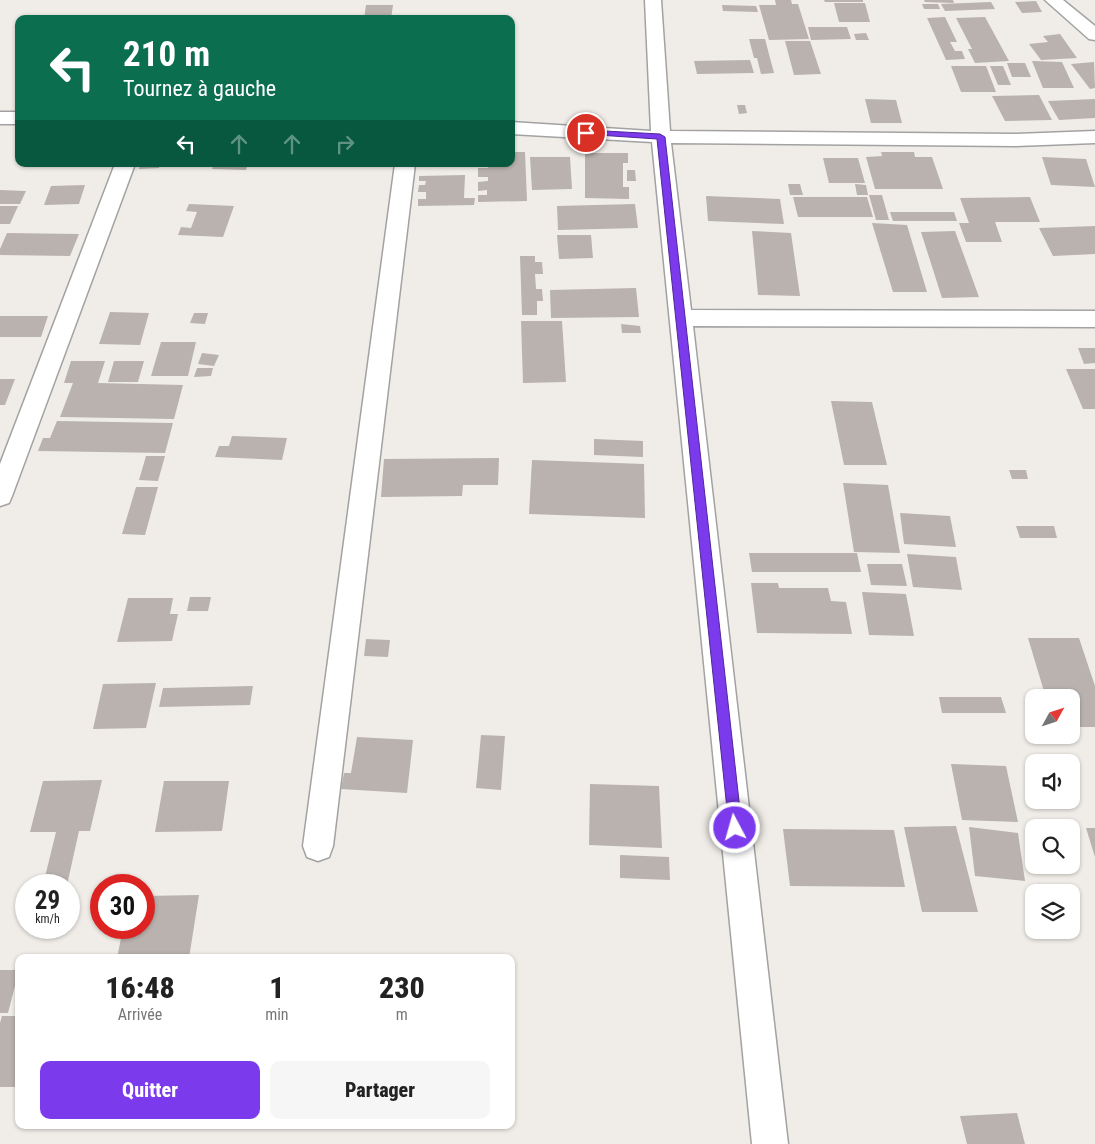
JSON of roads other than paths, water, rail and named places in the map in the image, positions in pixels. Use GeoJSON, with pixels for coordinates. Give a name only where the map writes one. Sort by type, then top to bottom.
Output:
{"type":"FeatureCollection","features":[{"type":"Feature","properties":{"kind":"street"},"geometry":{"type":"LineString","coordinates":[[652,0],[660,137],[770,1144]]}},
{"type":"Feature","properties":{"kind":"street"},"geometry":{"type":"LineString","coordinates":[[1053,0],[1095,35]]}},
{"type":"Feature","properties":{"kind":"street"},"geometry":{"type":"LineString","coordinates":[[0,118],[15,118]]}},
{"type":"Feature","properties":{"kind":"street"},"geometry":{"type":"LineString","coordinates":[[515,128],[660,137],[1015,140],[1095,137]]}},
{"type":"Feature","properties":{"kind":"street"},"geometry":{"type":"LineString","coordinates":[[0,496],[123,167]]}},
{"type":"Feature","properties":{"kind":"street"},"geometry":{"type":"LineString","coordinates":[[318,846],[406,167]]}},
{"type":"Feature","properties":{"kind":"street"},"geometry":{"type":"LineString","coordinates":[[681,318],[1095,319]]}}]}
